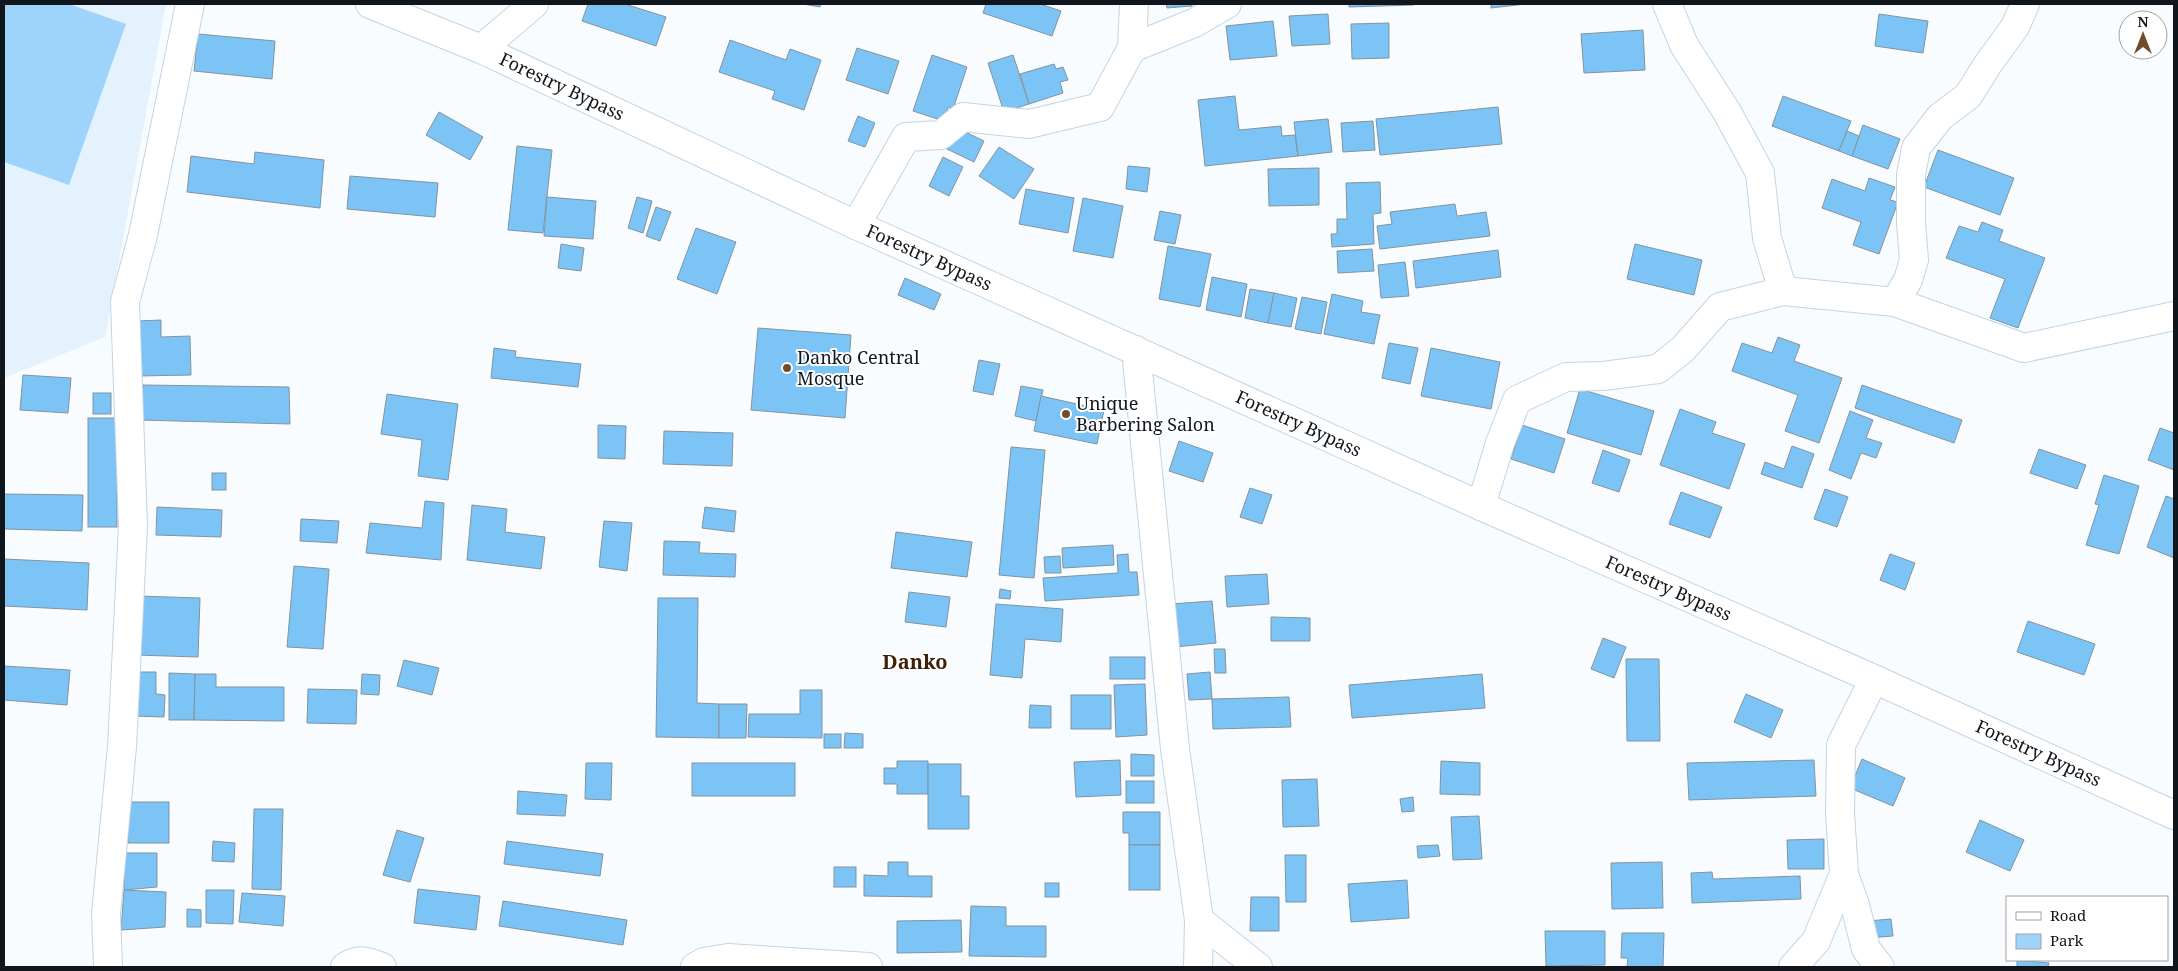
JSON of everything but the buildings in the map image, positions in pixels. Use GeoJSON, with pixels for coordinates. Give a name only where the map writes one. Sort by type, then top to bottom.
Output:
{"type":"FeatureCollection","features":[{"type":"Feature","properties":{"kind":"street"},"geometry":{"type":"LineString","coordinates":[[108,967],[106,914],[122,747],[133,526],[125,302],[143,235],[190,4]]}},
{"type":"Feature","properties":{"kind":"street","name":"Forestry Bypass"},"geometry":{"type":"LineString","coordinates":[[370,4],[481,49],[856,224],[1481,506],[1874,679],[2174,815]]}},
{"type":"Feature","properties":{"kind":"street"},"geometry":{"type":"LineString","coordinates":[[481,49],[533,4]]}},
{"type":"Feature","properties":{"kind":"street"},"geometry":{"type":"LineString","coordinates":[[856,224],[906,137],[941,135],[963,118],[1029,124],[1100,108],[1132,48],[1134,4]]}},
{"type":"Feature","properties":{"kind":"street"},"geometry":{"type":"LineString","coordinates":[[1132,48],[1194,23],[1227,4]]}},
{"type":"Feature","properties":{"kind":"street"},"geometry":{"type":"LineString","coordinates":[[1667,4],[1684,45],[1726,112],[1760,174],[1767,238],[1783,290]]}},
{"type":"Feature","properties":{"kind":"street"},"geometry":{"type":"LineString","coordinates":[[1895,302],[1908,280],[1914,260],[1911,223],[1911,175],[1916,148],[1940,118],[1968,96],[2015,27],[2026,4]]}},
{"type":"Feature","properties":{"kind":"street"},"geometry":{"type":"LineString","coordinates":[[1481,506],[1500,443],[1517,400],[1566,377],[1603,376],[1658,369],[1683,349],[1720,307],[1783,290],[1895,302],[2024,348],[2174,316]]}},
{"type":"Feature","properties":{"kind":"street"},"geometry":{"type":"LineString","coordinates":[[1136,350],[1175,749],[1199,920],[1198,967]]}},
{"type":"Feature","properties":{"kind":"street"},"geometry":{"type":"LineString","coordinates":[[1874,679],[1841,745],[1840,813],[1844,874],[1855,905],[1866,949],[1880,967]]}},
{"type":"Feature","properties":{"kind":"street"},"geometry":{"type":"LineString","coordinates":[[1794,967],[1816,941],[1844,874]]}},
{"type":"Feature","properties":{"kind":"street"},"geometry":{"type":"LineString","coordinates":[[1199,920],[1258,967]]}},
{"type":"Feature","properties":{"kind":"street"},"geometry":{"type":"LineString","coordinates":[[695,967],[704,962],[728,958],[868,967]]}},
{"type":"Feature","properties":{"kind":"street"},"geometry":{"type":"LineString","coordinates":[[346,967],[354,962],[366,960],[382,967]]}},
{"type":"Feature","properties":{"kind":"shaded area"},"geometry":{"type":"Polygon","coordinates":[[[4,4],[166,4],[105,337],[4,378],[4,4]]]}},
{"type":"Feature","properties":{"kind":"green space"},"geometry":{"type":"Polygon","coordinates":[[[4,4],[69,4],[126,24],[69,185],[4,162],[4,4]]]}},
{"type":"Feature","properties":{"kind":"place","name":"Danko Central Mosque"},"geometry":{"type":"Point","coordinates":[787,368]}},
{"type":"Feature","properties":{"kind":"place","name":"Unique Barbering Salon"},"geometry":{"type":"Point","coordinates":[1066,414]}},
{"type":"Feature","properties":{"kind":"district","name":"Danko"},"geometry":{"type":"Point","coordinates":[915,662]}}]}
